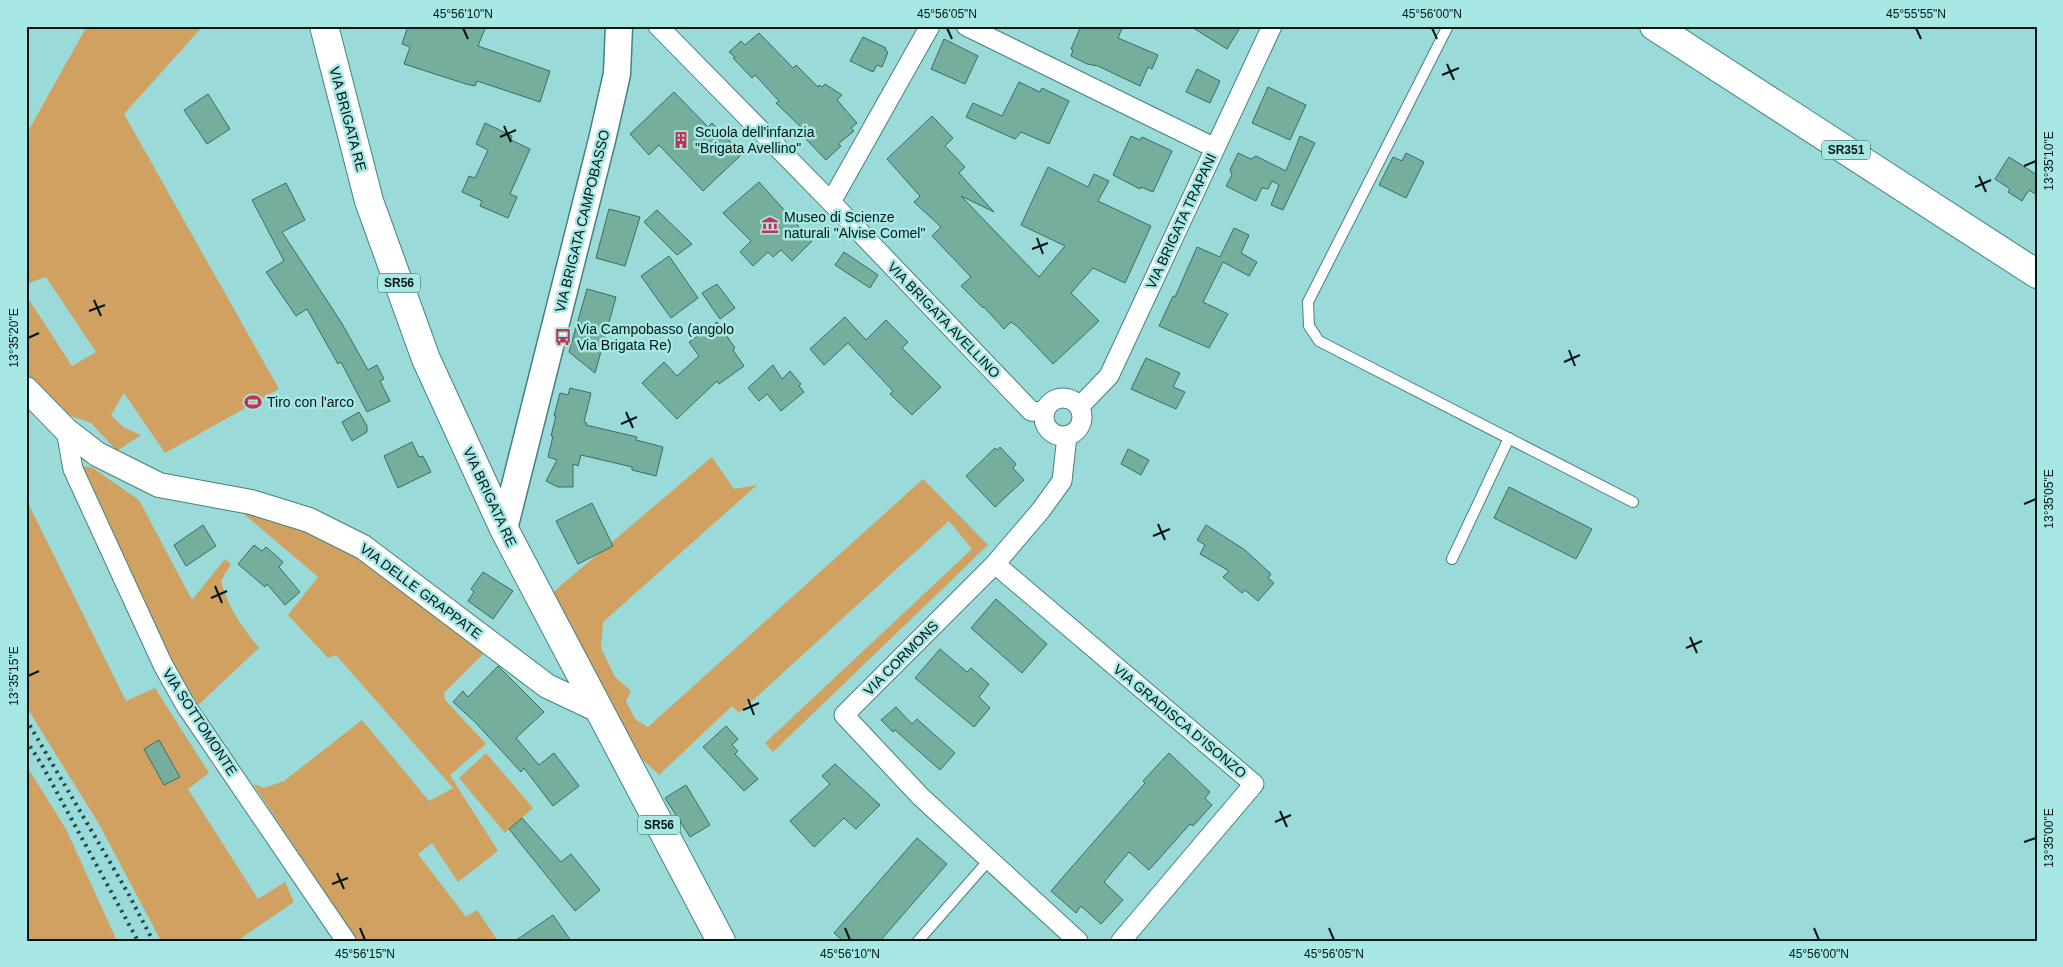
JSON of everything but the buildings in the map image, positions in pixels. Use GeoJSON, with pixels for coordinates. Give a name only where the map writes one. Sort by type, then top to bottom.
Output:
{"type":"FeatureCollection","features":[{"type":"Feature","properties":{"kind":"main road","name":"VIA BRIGATA RE"},"geometry":{"type":"LineString","coordinates":[[324,26],[372,210],[426,359],[504,530],[721,941]]}},
{"type":"Feature","properties":{"kind":"main road","name":"VIA BRIGATA CAMPOBASSO"},"geometry":{"type":"LineString","coordinates":[[504,530],[602,140],[617,74],[619,26]]}},
{"type":"Feature","properties":{"kind":"main road","name":"SR351"},"geometry":{"type":"LineString","coordinates":[[1654,26],[2037,274]]}},
{"type":"Feature","properties":{"kind":"street","name":"VIA BRIGATA AVELLINO"},"geometry":{"type":"LineString","coordinates":[[658,26],[831,202],[1030,411],[1044,412]]}},
{"type":"Feature","properties":{"kind":"street"},"geometry":{"type":"LineString","coordinates":[[831,202],[930,26]]}},
{"type":"Feature","properties":{"kind":"street"},"geometry":{"type":"LineString","coordinates":[[966,26],[1215,148]]}},
{"type":"Feature","properties":{"kind":"street","name":"VIA BRIGATA TRAPANI"},"geometry":{"type":"LineString","coordinates":[[1079,407],[1109,376],[1272,26]]}},
{"type":"Feature","properties":{"kind":"street","name":"VIA DELLE GRAPPATE"},"geometry":{"type":"LineString","coordinates":[[26,389],[66,430],[97,454],[158,485],[251,502],[309,520],[363,547],[547,686],[598,710]]}},
{"type":"Feature","properties":{"kind":"street"},"geometry":{"type":"LineString","coordinates":[[1061,398],[1068,399],[1079,407],[1081,420],[1078,428],[1067,436],[1052,433],[1047,427],[1044,420],[1044,412],[1048,405],[1061,398]]}},
{"type":"Feature","properties":{"kind":"street","name":"VIA SOTTOMONTE"},"geometry":{"type":"LineString","coordinates":[[66,430],[73,469],[163,664],[186,706],[346,941]]}},
{"type":"Feature","properties":{"kind":"street","name":"VIA CORMONS"},"geometry":{"type":"LineString","coordinates":[[1067,436],[1062,482],[1042,510],[995,564],[844,715],[920,797],[1078,941]]}},
{"type":"Feature","properties":{"kind":"street","name":"VIA GRADISCA D'ISONZO"},"geometry":{"type":"LineString","coordinates":[[995,564],[1254,784],[1121,941]]}},
{"type":"Feature","properties":{"kind":"lane"},"geometry":{"type":"LineString","coordinates":[[1448,26],[1308,302],[1309,326],[1320,340],[1633,502]]}},
{"type":"Feature","properties":{"kind":"lane"},"geometry":{"type":"LineString","coordinates":[[1452,559],[1509,438]]}},
{"type":"Feature","properties":{"kind":"lane"},"geometry":{"type":"LineString","coordinates":[[918,941],[989,860]]}},
{"type":"Feature","properties":{"kind":"shaded area"},"geometry":{"type":"Polygon","coordinates":[[[87,26],[203,26],[124,114],[279,389],[165,453],[124,393],[111,415],[123,427],[141,435],[117,451],[91,423],[56,411],[26,377],[26,295],[72,366],[96,352],[46,277],[31,282],[26,289],[26,135],[87,26]]]}},
{"type":"Feature","properties":{"kind":"shaded area"},"geometry":{"type":"Polygon","coordinates":[[[712,457],[734,489],[757,485],[603,622],[601,648],[615,677],[631,691],[626,701],[635,719],[648,727],[923,479],[988,545],[773,752],[765,743],[972,549],[949,521],[739,713],[732,706],[659,775],[633,750],[552,593],[712,457]]]}},
{"type":"Feature","properties":{"kind":"shaded area"},"geometry":{"type":"Polygon","coordinates":[[[83,466],[93,468],[139,500],[192,600],[225,559],[231,564],[221,581],[224,591],[236,617],[259,648],[196,707],[165,646],[83,466]]]}},
{"type":"Feature","properties":{"kind":"shaded area"},"geometry":{"type":"Polygon","coordinates":[[[26,499],[126,701],[155,688],[209,773],[188,789],[258,899],[285,882],[294,902],[237,941],[161,941],[99,824],[26,706],[26,499]]]}},
{"type":"Feature","properties":{"kind":"shaded area"},"geometry":{"type":"Polygon","coordinates":[[[238,509],[303,527],[364,559],[486,651],[444,693],[445,700],[486,744],[450,775],[498,851],[458,882],[432,843],[418,854],[466,917],[477,910],[498,941],[357,941],[253,784],[264,788],[284,781],[362,720],[429,801],[453,788],[336,655],[328,658],[288,615],[318,577],[238,509]]]}},
{"type":"Feature","properties":{"kind":"shaded area"},"geometry":{"type":"Polygon","coordinates":[[[486,753],[533,808],[505,833],[459,778],[486,753]]]}},
{"type":"Feature","properties":{"kind":"shaded area"},"geometry":{"type":"Polygon","coordinates":[[[26,765],[66,829],[117,941],[26,941],[26,765]]]}},
{"type":"Feature","properties":{"kind":"railway"},"geometry":{"type":"LineString","coordinates":[[26,719],[128,893],[153,941]]}},
{"type":"Feature","properties":{"kind":"railway"},"geometry":{"type":"LineString","coordinates":[[26,740],[42,765],[138,941]]}},
{"type":"Feature","properties":{"kind":"place","name":"Scuola dell'infanzia \"Brigata Avellino\""},"geometry":{"type":"Point","coordinates":[681,140]}},
{"type":"Feature","properties":{"kind":"place","name":"Museo di Scienze naturali \"Alvise Comel\""},"geometry":{"type":"Point","coordinates":[770,225]}},
{"type":"Feature","properties":{"kind":"place","name":"Via Campobasso (angolo Via Brigata Re)"},"geometry":{"type":"Point","coordinates":[563,337]}},
{"type":"Feature","properties":{"kind":"place","name":"Tiro con l'arco"},"geometry":{"type":"Point","coordinates":[253,402]}}]}
